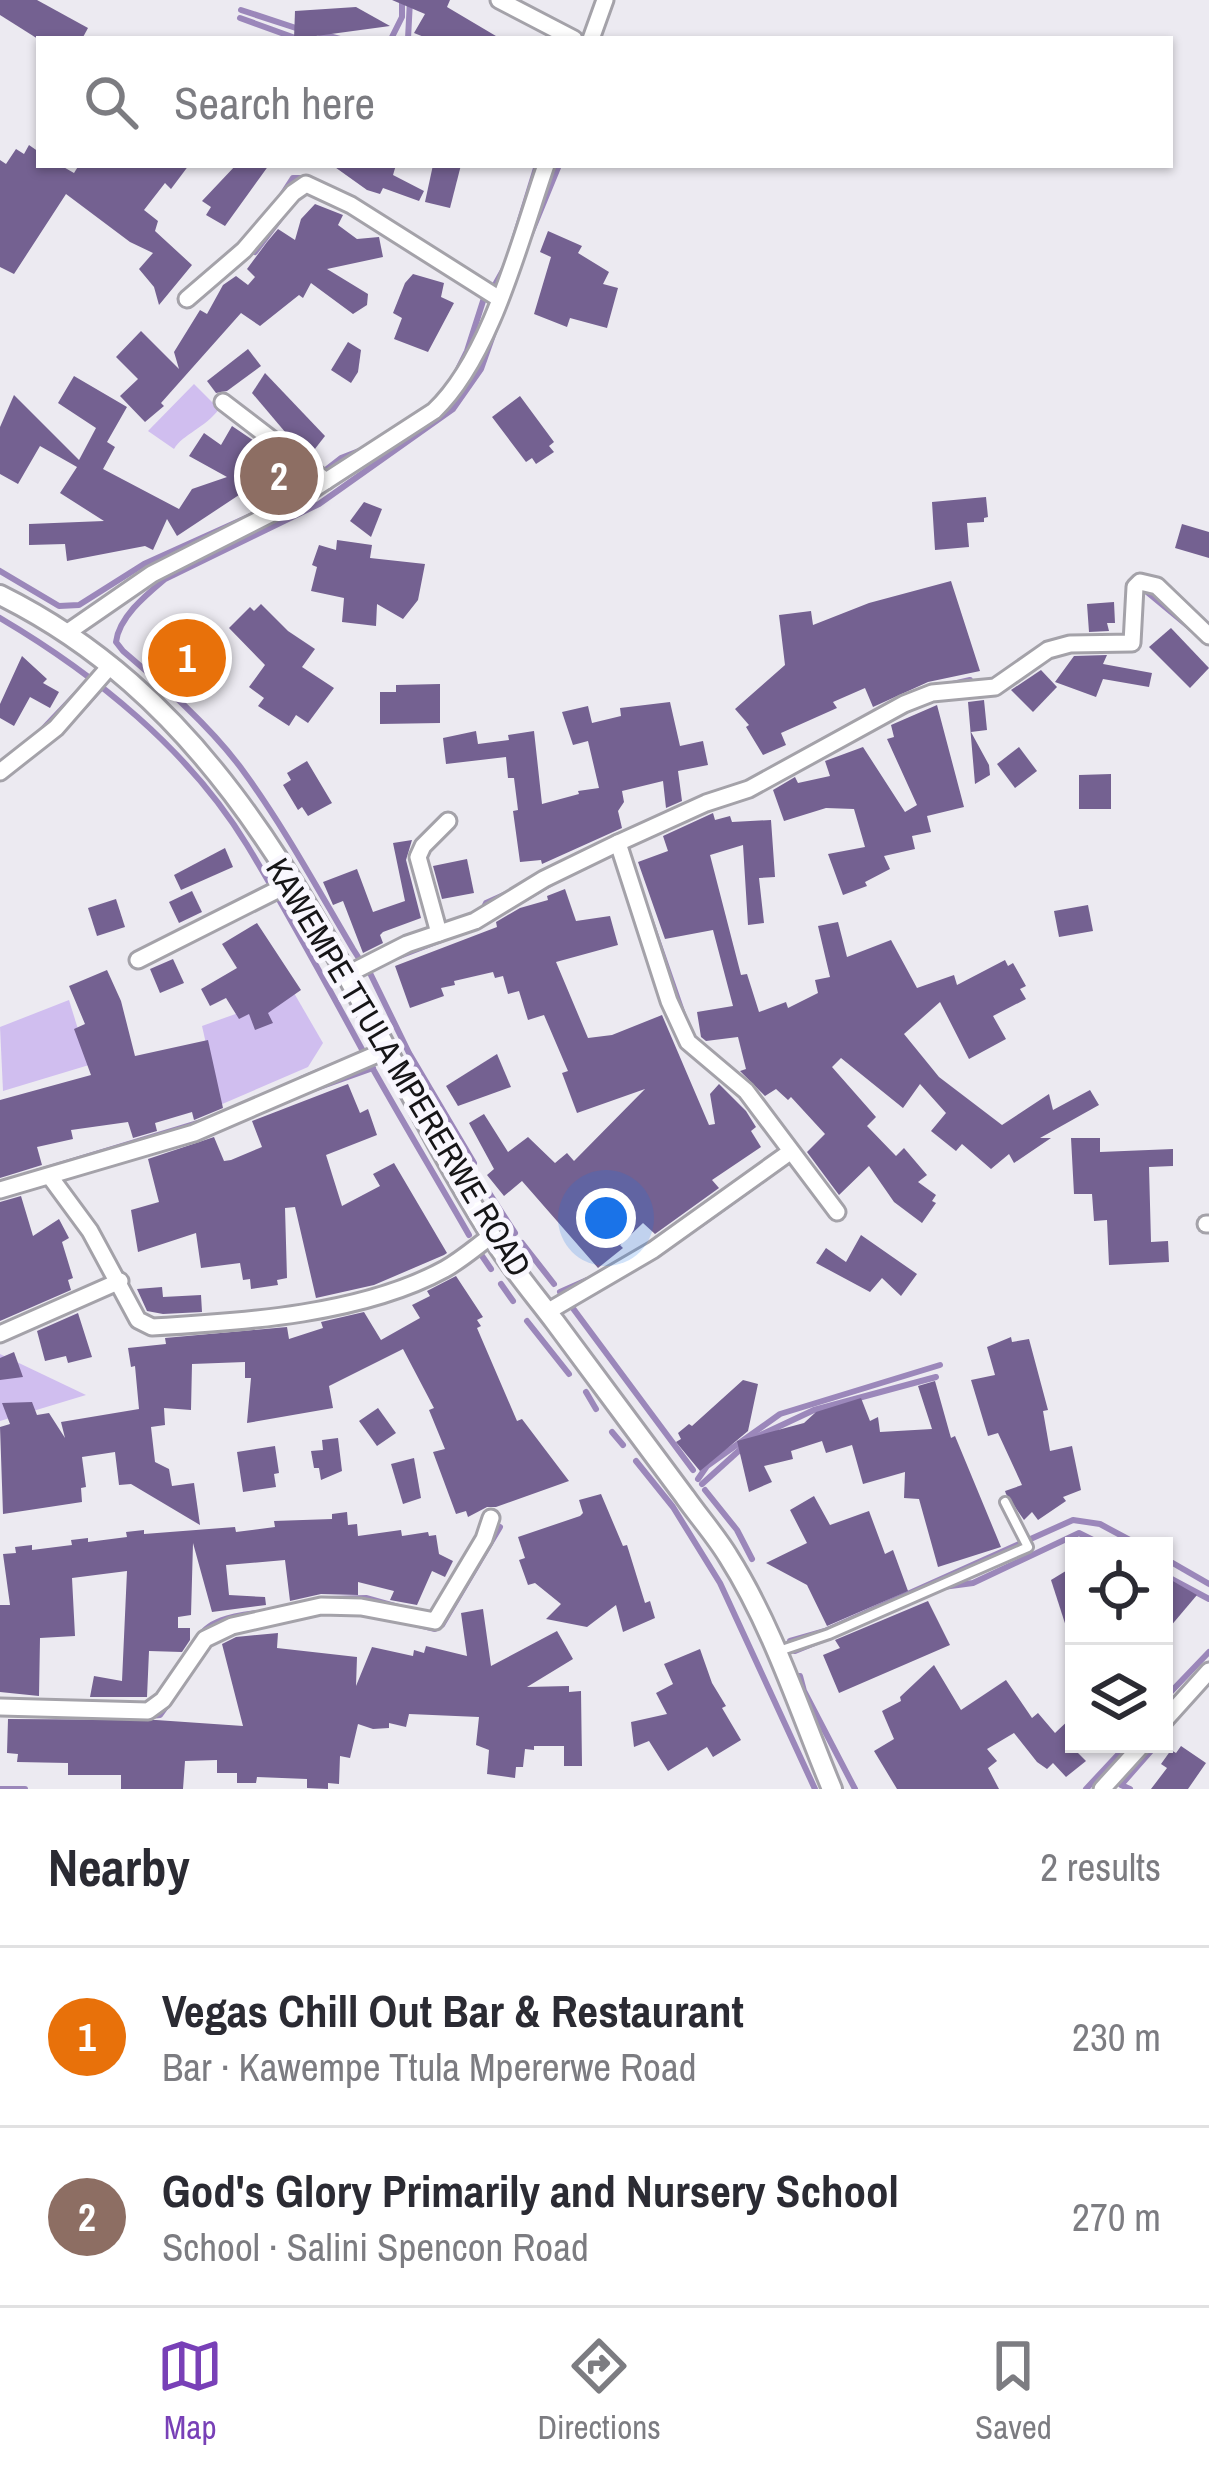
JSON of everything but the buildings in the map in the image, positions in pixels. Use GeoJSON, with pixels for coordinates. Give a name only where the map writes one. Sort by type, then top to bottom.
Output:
{"type":"FeatureCollection","features":[{"type":"Feature","properties":{"kind":"street"},"geometry":{"type":"LineString","coordinates":[[500,0],[568,36]]}},
{"type":"Feature","properties":{"kind":"street"},"geometry":{"type":"LineString","coordinates":[[592,36],[605,0]]}},
{"type":"Feature","properties":{"kind":"street"},"geometry":{"type":"LineString","coordinates":[[68,632],[152,574],[292,503],[434,412],[451,396],[498,298],[545,168]]}},
{"type":"Feature","properties":{"kind":"street"},"geometry":{"type":"LineString","coordinates":[[187,299],[244,250],[305,184],[351,205],[498,298]]}},
{"type":"Feature","properties":{"kind":"street"},"geometry":{"type":"LineString","coordinates":[[223,402],[326,481]]}},
{"type":"Feature","properties":{"kind":"street"},"geometry":{"type":"LineString","coordinates":[[348,974],[407,944],[475,921],[544,878],[618,843],[749,789],[904,704],[932,693],[994,687],[1048,650],[1070,644],[1132,643],[1140,582],[1156,586],[1209,636]]}},
{"type":"Feature","properties":{"kind":"street","name":"KAWEMPE TTULA MPERERWE ROAD"},"geometry":{"type":"LineString","coordinates":[[0,595],[68,632],[111,665],[177,723],[225,781],[348,974],[491,1236],[728,1556],[832,1789]]}},
{"type":"Feature","properties":{"kind":"street"},"geometry":{"type":"LineString","coordinates":[[0,772],[56,728],[111,665]]}},
{"type":"Feature","properties":{"kind":"street"},"geometry":{"type":"LineString","coordinates":[[439,933],[418,857],[448,821]]}},
{"type":"Feature","properties":{"kind":"street"},"geometry":{"type":"LineString","coordinates":[[618,843],[688,1042],[746,1091],[837,1212]]}},
{"type":"Feature","properties":{"kind":"street"},"geometry":{"type":"LineString","coordinates":[[138,960],[293,882]]}},
{"type":"Feature","properties":{"kind":"street"},"geometry":{"type":"LineString","coordinates":[[0,1190],[194,1133],[389,1049]]}},
{"type":"Feature","properties":{"kind":"street"},"geometry":{"type":"LineString","coordinates":[[548,1312],[653,1250],[790,1152]]}},
{"type":"Feature","properties":{"kind":"street"},"geometry":{"type":"LineString","coordinates":[[51,1178],[120,1281],[138,1320],[152,1328],[321,1310],[421,1281],[491,1236]]}},
{"type":"Feature","properties":{"kind":"street"},"geometry":{"type":"LineString","coordinates":[[0,1334],[120,1281]]}},
{"type":"Feature","properties":{"kind":"street"},"geometry":{"type":"LineString","coordinates":[[0,1708],[148,1711],[163,1700],[212,1633],[321,1606],[389,1611],[435,1621],[484,1539],[490,1518]]}},
{"type":"Feature","properties":{"kind":"street"},"geometry":{"type":"LineString","coordinates":[[1173,1710],[1209,1671]]}},
{"type":"Feature","properties":{"kind":"street"},"geometry":{"type":"LineString","coordinates":[[1102,1789],[1135,1753]]}},
{"type":"Feature","properties":{"kind":"lane"},"geometry":{"type":"LineString","coordinates":[[257,481],[292,503]]}},
{"type":"Feature","properties":{"kind":"lane"},"geometry":{"type":"LineString","coordinates":[[775,1653],[1028,1547],[1005,1502]]}},
{"type":"Feature","properties":{"kind":"shaded area"},"geometry":{"type":"Polygon","coordinates":[[[194,384],[219,409],[174,449],[148,431],[194,384]]]}},
{"type":"Feature","properties":{"kind":"shaded area"},"geometry":{"type":"Polygon","coordinates":[[[294,993],[323,1043],[308,1067],[220,1105],[202,1026],[294,993]]]}},
{"type":"Feature","properties":{"kind":"shaded area"},"geometry":{"type":"Polygon","coordinates":[[[69,1000],[89,1065],[3,1091],[0,1027],[69,1000]]]}},
{"type":"Feature","properties":{"kind":"shaded area"},"geometry":{"type":"Polygon","coordinates":[[[0,1354],[86,1395],[0,1421],[0,1354]]]}},
{"type":"Feature","properties":{"kind":"waterway"},"geometry":{"type":"LineString","coordinates":[[392,36],[402,17],[402,0]]}},
{"type":"Feature","properties":{"kind":"waterway"},"geometry":{"type":"LineString","coordinates":[[408,36],[410,0]]}},
{"type":"Feature","properties":{"kind":"waterway"},"geometry":{"type":"LineString","coordinates":[[241,10],[302,30]]}},
{"type":"Feature","properties":{"kind":"waterway"},"geometry":{"type":"LineString","coordinates":[[240,18],[290,36]]}},
{"type":"Feature","properties":{"kind":"waterway"},"geometry":{"type":"LineString","coordinates":[[321,34],[329,36]]}},
{"type":"Feature","properties":{"kind":"waterway"},"geometry":{"type":"LineString","coordinates":[[492,290],[506,265],[536,168]]}},
{"type":"Feature","properties":{"kind":"waterway"},"geometry":{"type":"LineString","coordinates":[[530,236],[558,168]]}},
{"type":"Feature","properties":{"kind":"waterway"},"geometry":{"type":"LineString","coordinates":[[282,195],[293,178],[306,178]]}},
{"type":"Feature","properties":{"kind":"waterway"},"geometry":{"type":"LineString","coordinates":[[255,252],[281,218]]}},
{"type":"Feature","properties":{"kind":"waterway"},"geometry":{"type":"LineString","coordinates":[[456,373],[484,298],[479,292]]}},
{"type":"Feature","properties":{"kind":"waterway"},"geometry":{"type":"LineString","coordinates":[[367,958],[360,960],[285,834],[228,752],[116,642],[128,615],[165,579],[319,504],[453,409],[481,369],[498,321]]}},
{"type":"Feature","properties":{"kind":"waterway"},"geometry":{"type":"LineString","coordinates":[[305,486],[341,458],[359,451]]}},
{"type":"Feature","properties":{"kind":"waterway"},"geometry":{"type":"LineString","coordinates":[[0,571],[59,606],[79,605],[144,564],[257,513]]}},
{"type":"Feature","properties":{"kind":"waterway"},"geometry":{"type":"LineString","coordinates":[[1141,587],[1194,631]]}},
{"type":"Feature","properties":{"kind":"waterway"},"geometry":{"type":"LineString","coordinates":[[0,618],[105,689],[168,746],[224,810],[469,1235]]}},
{"type":"Feature","properties":{"kind":"waterway"},"geometry":{"type":"LineString","coordinates":[[944,686],[970,680]]}},
{"type":"Feature","properties":{"kind":"waterway"},"geometry":{"type":"LineString","coordinates":[[75,717],[101,688]]}},
{"type":"Feature","properties":{"kind":"waterway"},"geometry":{"type":"LineString","coordinates":[[40,732],[76,694]]}},
{"type":"Feature","properties":{"kind":"waterway"},"geometry":{"type":"LineString","coordinates":[[804,751],[850,726]]}},
{"type":"Feature","properties":{"kind":"waterway"},"geometry":{"type":"LineString","coordinates":[[523,900],[552,883]]}},
{"type":"Feature","properties":{"kind":"waterway"},"geometry":{"type":"LineString","coordinates":[[483,909],[506,894]]}},
{"type":"Feature","properties":{"kind":"waterway"},"geometry":{"type":"LineString","coordinates":[[648,913],[685,1020]]}},
{"type":"Feature","properties":{"kind":"waterway"},"geometry":{"type":"LineString","coordinates":[[397,957],[441,940]]}},
{"type":"Feature","properties":{"kind":"waterway"},"geometry":{"type":"LineString","coordinates":[[368,969],[409,1053],[474,1163]]}},
{"type":"Feature","properties":{"kind":"waterway"},"geometry":{"type":"LineString","coordinates":[[693,1053],[728,1084]]}},
{"type":"Feature","properties":{"kind":"waterway"},"geometry":{"type":"LineString","coordinates":[[301,1079],[339,1063]]}},
{"type":"Feature","properties":{"kind":"waterway"},"geometry":{"type":"LineString","coordinates":[[314,1089],[373,1068]]}},
{"type":"Feature","properties":{"kind":"waterway"},"geometry":{"type":"LineString","coordinates":[[36,1172],[207,1120]]}},
{"type":"Feature","properties":{"kind":"waterway"},"geometry":{"type":"LineString","coordinates":[[700,1225],[767,1177]]}},
{"type":"Feature","properties":{"kind":"waterway"},"geometry":{"type":"LineString","coordinates":[[480,1179],[515,1233]]}},
{"type":"Feature","properties":{"kind":"waterway"},"geometry":{"type":"LineString","coordinates":[[522,1243],[554,1284]]}},
{"type":"Feature","properties":{"kind":"waterway"},"geometry":{"type":"LineString","coordinates":[[480,1253],[491,1269]]}},
{"type":"Feature","properties":{"kind":"waterway"},"geometry":{"type":"LineString","coordinates":[[560,1292],[587,1280]]}},
{"type":"Feature","properties":{"kind":"waterway"},"geometry":{"type":"LineString","coordinates":[[501,1284],[513,1301]]}},
{"type":"Feature","properties":{"kind":"waterway"},"geometry":{"type":"LineString","coordinates":[[569,1303],[693,1470]]}},
{"type":"Feature","properties":{"kind":"waterway"},"geometry":{"type":"LineString","coordinates":[[527,1321],[569,1374]]}},
{"type":"Feature","properties":{"kind":"waterway"},"geometry":{"type":"LineString","coordinates":[[698,1479],[707,1466],[780,1414],[940,1365]]}},
{"type":"Feature","properties":{"kind":"waterway"},"geometry":{"type":"LineString","coordinates":[[752,1439],[814,1410],[936,1377]]}},
{"type":"Feature","properties":{"kind":"waterway"},"geometry":{"type":"LineString","coordinates":[[586,1392],[596,1409]]}},
{"type":"Feature","properties":{"kind":"waterway"},"geometry":{"type":"LineString","coordinates":[[612,1432],[623,1445]]}},
{"type":"Feature","properties":{"kind":"waterway"},"geometry":{"type":"LineString","coordinates":[[702,1484],[743,1447]]}},
{"type":"Feature","properties":{"kind":"waterway"},"geometry":{"type":"LineString","coordinates":[[636,1461],[673,1507],[720,1583],[815,1789]]}},
{"type":"Feature","properties":{"kind":"waterway"},"geometry":{"type":"LineString","coordinates":[[705,1490],[737,1530],[752,1559]]}},
{"type":"Feature","properties":{"kind":"waterway"},"geometry":{"type":"LineString","coordinates":[[790,1641],[825,1631],[1073,1520],[1100,1524],[1124,1537]]}},
{"type":"Feature","properties":{"kind":"waterway"},"geometry":{"type":"LineString","coordinates":[[411,1623],[435,1629],[442,1625],[500,1527]]}},
{"type":"Feature","properties":{"kind":"waterway"},"geometry":{"type":"LineString","coordinates":[[1071,1537],[1079,1533],[1087,1537]]}},
{"type":"Feature","properties":{"kind":"waterway"},"geometry":{"type":"LineString","coordinates":[[943,1587],[973,1583],[1065,1540]]}},
{"type":"Feature","properties":{"kind":"waterway"},"geometry":{"type":"LineString","coordinates":[[1173,1563],[1209,1584]]}},
{"type":"Feature","properties":{"kind":"waterway"},"geometry":{"type":"LineString","coordinates":[[1173,1580],[1209,1599]]}},
{"type":"Feature","properties":{"kind":"waterway"},"geometry":{"type":"LineString","coordinates":[[329,1599],[366,1598],[409,1610]]}},
{"type":"Feature","properties":{"kind":"waterway"},"geometry":{"type":"LineString","coordinates":[[197,1641],[215,1623],[257,1613]]}},
{"type":"Feature","properties":{"kind":"waterway"},"geometry":{"type":"LineString","coordinates":[[795,1651],[832,1636]]}},
{"type":"Feature","properties":{"kind":"waterway"},"geometry":{"type":"LineString","coordinates":[[1173,1690],[1209,1652]]}},
{"type":"Feature","properties":{"kind":"waterway"},"geometry":{"type":"LineString","coordinates":[[800,1676],[855,1789]]}},
{"type":"Feature","properties":{"kind":"waterway"},"geometry":{"type":"LineString","coordinates":[[133,1718],[160,1715],[168,1704]]}},
{"type":"Feature","properties":{"kind":"waterway"},"geometry":{"type":"LineString","coordinates":[[1086,1789],[1120,1753]]}},
{"type":"Feature","properties":{"kind":"waterway"},"geometry":{"type":"LineString","coordinates":[[1130,1789],[1121,1785],[1149,1753]]}},
{"type":"Feature","properties":{"kind":"waterway"},"geometry":{"type":"LineString","coordinates":[[0,1789],[25,1789]]}},
{"type":"Feature","properties":{"kind":"place","name":"God's Glory Primarily and Nursery School"},"geometry":{"type":"Point","coordinates":[279,476]}},
{"type":"Feature","properties":{"kind":"place","name":"Vegas Chill Out Bar & Restaurant"},"geometry":{"type":"Point","coordinates":[187,658]}}]}
